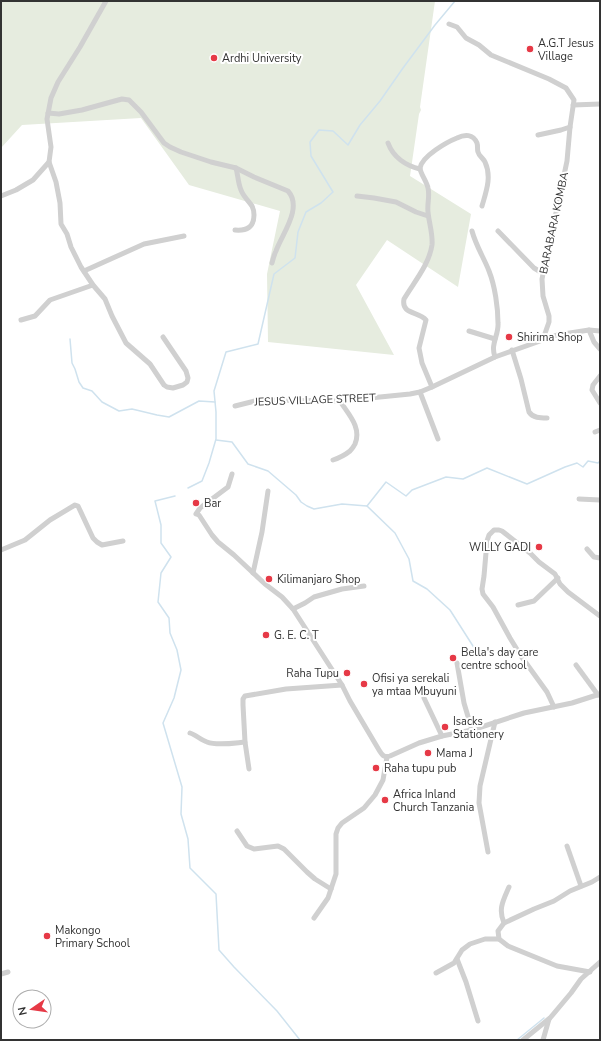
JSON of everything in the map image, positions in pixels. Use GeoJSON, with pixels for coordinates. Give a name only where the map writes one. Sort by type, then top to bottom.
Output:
{"type":"FeatureCollection","features":[{"type":"Feature","properties":{"kind":"street"},"geometry":{"type":"LineString","coordinates":[[106,1],[58,82],[51,98],[47,119],[51,147],[49,162],[56,182],[60,203],[61,224],[67,234],[81,267],[105,299],[126,343],[150,364],[164,385],[173,388],[183,385],[187,382],[188,378],[186,371],[163,336]]}},
{"type":"Feature","properties":{"kind":"street"},"geometry":{"type":"LineString","coordinates":[[449,24],[457,28],[466,38],[479,45],[491,55],[549,79],[566,88],[574,100],[573,105],[600,104]]}},
{"type":"Feature","properties":{"kind":"street"},"geometry":{"type":"LineString","coordinates":[[48,113],[59,114],[82,110],[122,99],[129,100],[141,112],[164,142],[170,147],[211,162],[236,168],[288,191],[292,195],[294,201],[293,210],[290,221],[272,263]]}},
{"type":"Feature","properties":{"kind":"street","name":"BARABARA KOMBA"},"geometry":{"type":"LineString","coordinates":[[543,340],[549,322],[549,316],[543,296],[542,279],[567,161],[573,105]]}},
{"type":"Feature","properties":{"kind":"street"},"geometry":{"type":"LineString","coordinates":[[538,135],[570,127]]}},
{"type":"Feature","properties":{"kind":"street"},"geometry":{"type":"LineString","coordinates":[[432,387],[422,363],[420,348],[426,322],[425,319],[406,310],[403,303],[429,257],[432,245],[427,211],[429,189],[420,169],[429,156],[446,143],[465,135],[469,135],[476,142],[478,152],[485,162],[487,169],[488,186],[482,206]]}},
{"type":"Feature","properties":{"kind":"street"},"geometry":{"type":"LineString","coordinates":[[388,144],[390,150],[396,157],[413,167],[420,169]]}},
{"type":"Feature","properties":{"kind":"street"},"geometry":{"type":"LineString","coordinates":[[1,196],[16,190],[33,180],[49,162]]}},
{"type":"Feature","properties":{"kind":"street"},"geometry":{"type":"LineString","coordinates":[[235,230],[249,228],[254,216],[253,208],[241,190],[236,168]]}},
{"type":"Feature","properties":{"kind":"street"},"geometry":{"type":"LineString","coordinates":[[357,196],[396,202],[428,216]]}},
{"type":"Feature","properties":{"kind":"street"},"geometry":{"type":"LineString","coordinates":[[472,231],[490,274],[492,283],[498,323],[493,349],[495,357]]}},
{"type":"Feature","properties":{"kind":"street"},"geometry":{"type":"LineString","coordinates":[[498,231],[534,268],[538,271],[544,271]]}},
{"type":"Feature","properties":{"kind":"street"},"geometry":{"type":"LineString","coordinates":[[84,271],[144,244],[184,236]]}},
{"type":"Feature","properties":{"kind":"street"},"geometry":{"type":"LineString","coordinates":[[21,320],[35,316],[50,300],[93,285]]}},
{"type":"Feature","properties":{"kind":"street"},"geometry":{"type":"LineString","coordinates":[[589,330],[594,342],[600,349]]}},
{"type":"Feature","properties":{"kind":"street","name":"JESUS VILLAGE STREET"},"geometry":{"type":"LineString","coordinates":[[235,406],[266,400],[340,401],[420,392],[512,350],[557,335],[589,330],[600,331]]}},
{"type":"Feature","properties":{"kind":"street"},"geometry":{"type":"LineString","coordinates":[[469,331],[495,339]]}},
{"type":"Feature","properties":{"kind":"street"},"geometry":{"type":"LineString","coordinates":[[512,350],[529,412],[537,418],[547,418]]}},
{"type":"Feature","properties":{"kind":"street"},"geometry":{"type":"LineString","coordinates":[[600,376],[592,387],[592,390],[600,403]]}},
{"type":"Feature","properties":{"kind":"street"},"geometry":{"type":"LineString","coordinates":[[420,392],[438,439]]}},
{"type":"Feature","properties":{"kind":"street"},"geometry":{"type":"LineString","coordinates":[[333,460],[351,451],[357,438],[357,431],[354,421],[340,401]]}},
{"type":"Feature","properties":{"kind":"street"},"geometry":{"type":"LineString","coordinates":[[232,474],[228,487],[200,508],[196,514],[218,542],[234,554],[294,609],[342,685],[382,755],[387,757],[419,743],[442,736],[472,730],[524,713],[572,703],[599,695],[576,665]]}},
{"type":"Feature","properties":{"kind":"street"},"geometry":{"type":"LineString","coordinates":[[254,573],[268,490]]}},
{"type":"Feature","properties":{"kind":"street"},"geometry":{"type":"LineString","coordinates":[[579,499],[600,500]]}},
{"type":"Feature","properties":{"kind":"street"},"geometry":{"type":"LineString","coordinates":[[1,550],[25,540],[50,520],[75,505],[78,506],[93,538],[102,546],[123,540]]}},
{"type":"Feature","properties":{"kind":"street"},"geometry":{"type":"LineString","coordinates":[[554,707],[547,692],[521,656],[493,607],[483,594],[482,589],[487,540],[489,535],[494,530],[502,531],[554,573],[563,588],[600,616]]}},
{"type":"Feature","properties":{"kind":"street"},"geometry":{"type":"LineString","coordinates":[[587,549],[594,557],[600,558]]}},
{"type":"Feature","properties":{"kind":"street"},"geometry":{"type":"LineString","coordinates":[[518,605],[534,601],[558,578]]}},
{"type":"Feature","properties":{"kind":"street"},"geometry":{"type":"LineString","coordinates":[[294,609],[314,596],[342,589],[364,586]]}},
{"type":"Feature","properties":{"kind":"street"},"geometry":{"type":"LineString","coordinates":[[457,662],[464,703],[472,730]]}},
{"type":"Feature","properties":{"kind":"street"},"geometry":{"type":"LineString","coordinates":[[249,769],[245,742],[243,699],[245,696],[286,689],[342,685]]}},
{"type":"Feature","properties":{"kind":"street"},"geometry":{"type":"LineString","coordinates":[[424,698],[442,736]]}},
{"type":"Feature","properties":{"kind":"street"},"geometry":{"type":"LineString","coordinates":[[488,852],[481,814],[480,786],[495,722]]}},
{"type":"Feature","properties":{"kind":"street"},"geometry":{"type":"LineString","coordinates":[[190,732],[208,743],[245,742]]}},
{"type":"Feature","properties":{"kind":"street"},"geometry":{"type":"LineString","coordinates":[[314,918],[325,903],[336,874],[336,834],[338,828],[342,823],[364,808],[375,796],[384,780],[387,757]]}},
{"type":"Feature","properties":{"kind":"street"},"geometry":{"type":"LineString","coordinates":[[237,831],[247,846],[254,849],[278,846],[284,849],[315,879],[331,889]]}},
{"type":"Feature","properties":{"kind":"street"},"geometry":{"type":"LineString","coordinates":[[567,846],[581,886]]}},
{"type":"Feature","properties":{"kind":"street"},"geometry":{"type":"LineString","coordinates":[[499,939],[498,931],[504,923],[554,901],[570,891],[600,877]]}},
{"type":"Feature","properties":{"kind":"street"},"geometry":{"type":"LineString","coordinates":[[504,923],[502,906],[509,887]]}},
{"type":"Feature","properties":{"kind":"street"},"geometry":{"type":"LineString","coordinates":[[436,973],[454,963],[462,950],[470,944],[485,939],[499,939],[508,946],[557,966],[590,972]]}},
{"type":"Feature","properties":{"kind":"street"},"geometry":{"type":"LineString","coordinates":[[457,959],[478,1021]]}},
{"type":"Feature","properties":{"kind":"street"},"geometry":{"type":"LineString","coordinates":[[523,1040],[550,1018],[572,993],[581,979],[600,962]]}},
{"type":"Feature","properties":{"kind":"street"},"geometry":{"type":"LineString","coordinates":[[1,974],[8,972]]}},
{"type":"Feature","properties":{"kind":"street"},"geometry":{"type":"LineString","coordinates":[[543,1040],[550,1018]]}},
{"type":"Feature","properties":{"kind":"shaded area"},"geometry":{"type":"Polygon","coordinates":[[[1,1],[435,1],[420,107],[421,110],[419,114],[410,176],[471,214],[458,287],[387,240],[356,285],[394,355],[268,342],[267,274],[280,211],[189,185],[141,118],[22,125],[1,148],[1,1]]]}},
{"type":"Feature","properties":{"kind":"waterway"},"geometry":{"type":"LineString","coordinates":[[188,488],[202,481],[216,439],[214,391],[226,352],[258,344],[274,274],[295,258],[298,232],[306,212],[321,203],[333,192],[311,156],[310,142],[319,130],[333,131],[348,145],[360,125],[380,101],[435,25],[455,1]]}},
{"type":"Feature","properties":{"kind":"waterway"},"geometry":{"type":"LineString","coordinates":[[70,339],[72,363],[79,382],[83,388],[92,391],[102,402],[119,411],[132,409],[169,417],[199,401],[215,402]]}},
{"type":"Feature","properties":{"kind":"waterway"},"geometry":{"type":"LineString","coordinates":[[216,440],[232,442],[248,464],[268,471],[296,495],[301,502],[314,509],[342,504],[367,506],[386,482],[406,496],[412,490],[446,477],[463,479],[487,468],[527,484],[577,463],[583,467],[588,461],[598,463],[600,461]]}},
{"type":"Feature","properties":{"kind":"waterway"},"geometry":{"type":"LineString","coordinates":[[175,496],[155,501],[161,525],[161,543],[171,557],[161,573],[158,602],[169,618],[170,633],[177,650],[181,670],[174,698],[163,723],[182,787],[181,814],[188,839],[190,868],[216,894],[219,950],[277,1011],[300,1040]]}},
{"type":"Feature","properties":{"kind":"waterway"},"geometry":{"type":"LineString","coordinates":[[367,506],[395,533],[409,559],[413,581],[427,589],[450,610],[480,657]]}},
{"type":"Feature","properties":{"kind":"waterway"},"geometry":{"type":"LineString","coordinates":[[517,1040],[544,1018]]}},
{"type":"Feature","properties":{"kind":"place","name":"A.G.T Jesus Village"},"geometry":{"type":"Point","coordinates":[530,49]}},
{"type":"Feature","properties":{"kind":"place","name":"Ardhi University"},"geometry":{"type":"Point","coordinates":[214,58]}},
{"type":"Feature","properties":{"kind":"place","name":"Shirima Shop"},"geometry":{"type":"Point","coordinates":[509,337]}},
{"type":"Feature","properties":{"kind":"place","name":"Bar"},"geometry":{"type":"Point","coordinates":[196,503]}},
{"type":"Feature","properties":{"kind":"place","name":"WILLY GADI"},"geometry":{"type":"Point","coordinates":[539,547]}},
{"type":"Feature","properties":{"kind":"place","name":"Kilimanjaro Shop"},"geometry":{"type":"Point","coordinates":[269,579]}},
{"type":"Feature","properties":{"kind":"place","name":"G. E. C. T"},"geometry":{"type":"Point","coordinates":[266,635]}},
{"type":"Feature","properties":{"kind":"place","name":"Bella's day care centre school"},"geometry":{"type":"Point","coordinates":[453,658]}},
{"type":"Feature","properties":{"kind":"place","name":"Raha Tupu"},"geometry":{"type":"Point","coordinates":[347,673]}},
{"type":"Feature","properties":{"kind":"place","name":"Ofisi ya serekali ya mtaa Mbuyuni"},"geometry":{"type":"Point","coordinates":[364,684]}},
{"type":"Feature","properties":{"kind":"place","name":"Isacks Stationery"},"geometry":{"type":"Point","coordinates":[445,727]}},
{"type":"Feature","properties":{"kind":"place","name":"Mama J"},"geometry":{"type":"Point","coordinates":[428,753]}},
{"type":"Feature","properties":{"kind":"place","name":"Raha tupu pub"},"geometry":{"type":"Point","coordinates":[376,768]}},
{"type":"Feature","properties":{"kind":"place","name":"Africa Inland Church Tanzania"},"geometry":{"type":"Point","coordinates":[385,800]}},
{"type":"Feature","properties":{"kind":"place","name":"Makongo Primary School"},"geometry":{"type":"Point","coordinates":[47,936]}}]}
